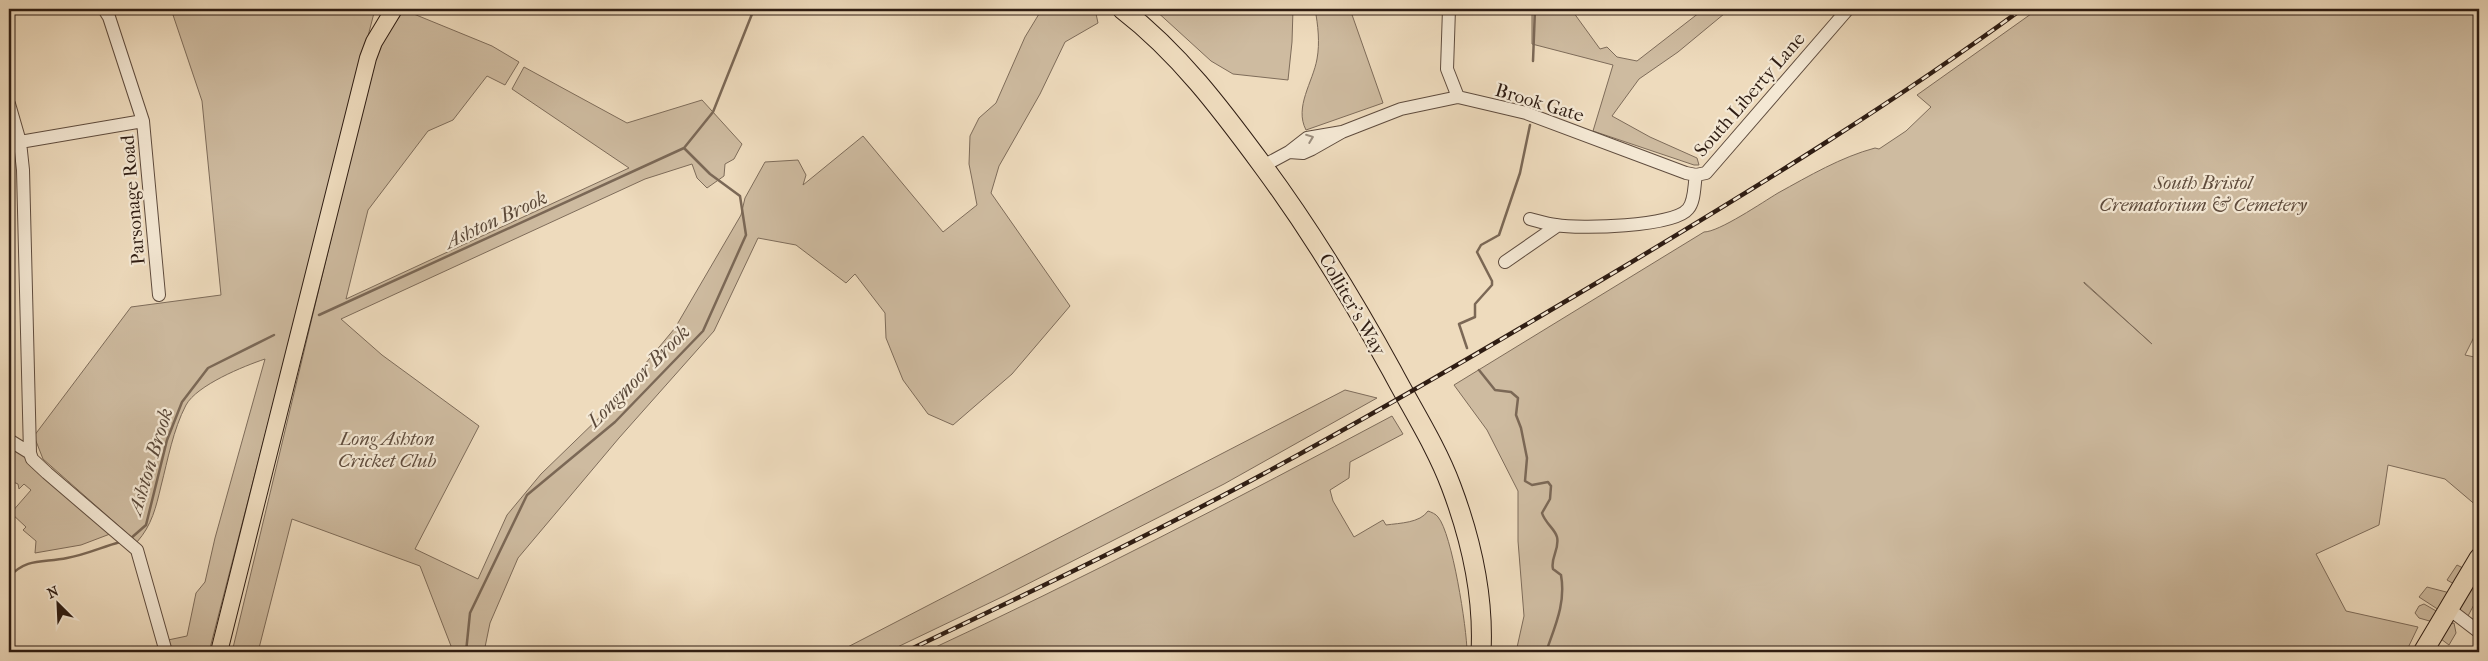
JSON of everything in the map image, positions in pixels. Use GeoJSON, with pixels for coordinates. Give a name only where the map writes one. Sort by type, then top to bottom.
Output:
{"type":"FeatureCollection","features":[{"type":"Feature","properties":{"kind":"highway","name":"Colliter's Way"},"geometry":{"type":"LineString","coordinates":[[1122,9],[1171,51],[1193,75],[1263,166],[1318,244],[1379,348],[1446,472],[1462,519],[1478,587],[1482,624],[1481,652]]}},
{"type":"Feature","properties":{"kind":"highway"},"geometry":{"type":"LineString","coordinates":[[2423,652],[2479,558]]}},
{"type":"Feature","properties":{"kind":"main road"},"geometry":{"type":"LineString","coordinates":[[219,652],[368,58],[389,13]]}},
{"type":"Feature","properties":{"kind":"street","name":"Parsonage Road"},"geometry":{"type":"LineString","coordinates":[[104,9],[109,17],[143,121],[163,274],[159,295]]}},
{"type":"Feature","properties":{"kind":"street"},"geometry":{"type":"LineString","coordinates":[[1263,166],[1289,152],[1303,153],[1322,145],[1342,132],[1401,109],[1458,97],[1447,69],[1449,9]]}},
{"type":"Feature","properties":{"kind":"street","name":"South Liberty Lane"},"geometry":{"type":"LineString","coordinates":[[1696,175],[1706,173],[1848,9]]}},
{"type":"Feature","properties":{"kind":"street","name":"Brook Gate"},"geometry":{"type":"LineString","coordinates":[[1458,97],[1526,113],[1696,175]]}},
{"type":"Feature","properties":{"kind":"street"},"geometry":{"type":"LineString","coordinates":[[9,104],[20,142],[24,196],[30,453],[32,459],[117,533],[134,545],[142,561],[166,652]]}},
{"type":"Feature","properties":{"kind":"street","name":"Parsonage Road"},"geometry":{"type":"LineString","coordinates":[[20,142],[143,121]]}},
{"type":"Feature","properties":{"kind":"street"},"geometry":{"type":"LineString","coordinates":[[1530,219],[1556,226],[1636,225],[1667,218],[1687,211],[1692,203],[1696,175]]}},
{"type":"Feature","properties":{"kind":"street"},"geometry":{"type":"LineString","coordinates":[[1505,262],[1556,226]]}},
{"type":"Feature","properties":{"kind":"street"},"geometry":{"type":"LineString","coordinates":[[9,440],[30,453]]}},
{"type":"Feature","properties":{"kind":"street"},"geometry":{"type":"LineString","coordinates":[[2449,609],[2479,632]]}},
{"type":"Feature","properties":{"kind":"green space"},"geometry":{"type":"Polygon","coordinates":[[[171,9],[375,9],[209,652],[171,652],[168,640],[187,636],[196,593],[205,582],[215,538],[265,359],[222,377],[200,390],[186,405],[174,434],[153,516],[137,542],[43,459],[34,436],[131,307],[221,295],[202,101],[171,9]]]}},
{"type":"Feature","properties":{"kind":"green space","name":"Long Ashton Cricket Club"},"geometry":{"type":"Polygon","coordinates":[[[1042,9],[1095,9],[1098,23],[1065,42],[1040,94],[999,166],[991,193],[1070,306],[1012,374],[953,425],[928,414],[903,380],[886,338],[885,313],[855,274],[846,283],[796,245],[758,238],[714,331],[619,438],[518,558],[490,623],[484,652],[449,652],[451,646],[420,566],[292,519],[258,652],[232,652],[376,51],[404,10],[492,46],[519,62],[505,85],[487,76],[453,120],[428,131],[368,210],[346,299],[629,168],[512,89],[524,67],[627,123],[702,100],[742,144],[734,159],[725,164],[724,176],[707,188],[697,178],[692,164],[645,179],[341,319],[382,355],[479,426],[415,549],[478,579],[507,515],[541,474],[605,412],[675,328],[741,215],[745,198],[765,162],[798,160],[806,175],[803,185],[863,136],[943,232],[977,205],[969,164],[970,136],[979,118],[996,103],[1025,37],[1042,9]]]}},
{"type":"Feature","properties":{"kind":"green space"},"geometry":{"type":"Polygon","coordinates":[[[1154,9],[1293,9],[1288,80],[1233,74],[1211,61],[1154,9]]]}},
{"type":"Feature","properties":{"kind":"green space"},"geometry":{"type":"Polygon","coordinates":[[[1315,9],[1350,9],[1383,103],[1306,130],[1302,112],[1303,103],[1315,68],[1318,47],[1315,9]]]}},
{"type":"Feature","properties":{"kind":"green space"},"geometry":{"type":"Polygon","coordinates":[[[1532,9],[1571,9],[1600,49],[1607,47],[1617,57],[1637,61],[1704,9],[1730,9],[1678,52],[1639,79],[1612,116],[1650,137],[1697,158],[1699,165],[1694,165],[1593,131],[1613,65],[1532,44],[1532,9]]]}},
{"type":"Feature","properties":{"kind":"green space","name":"South Bristol Crematorium & Cemetery"},"geometry":{"type":"Polygon","coordinates":[[[2038,9],[2479,9],[2479,327],[2465,355],[2479,358],[2479,504],[2478,507],[2445,479],[2388,465],[2379,525],[2316,554],[2346,611],[2418,627],[2406,652],[1516,652],[1524,616],[1518,541],[1518,491],[1487,430],[1454,385],[1704,232],[1711,231],[1730,222],[1778,193],[1838,162],[1862,152],[1875,148],[1879,149],[1906,131],[1931,107],[1917,95],[2038,9]],[[2084,282],[2084,283],[2152,344],[2084,282]]]}},
{"type":"Feature","properties":{"kind":"green space"},"geometry":{"type":"Polygon","coordinates":[[[1345,390],[1377,398],[1224,484],[1004,596],[887,652],[838,652],[1345,390]]]}},
{"type":"Feature","properties":{"kind":"green space"},"geometry":{"type":"Polygon","coordinates":[[[1392,416],[1403,434],[1350,462],[1349,478],[1330,490],[1333,501],[1354,537],[1383,520],[1386,525],[1409,522],[1420,518],[1428,511],[1437,516],[1443,526],[1453,561],[1462,603],[1467,652],[925,652],[1043,596],[1160,537],[1392,416]]]}},
{"type":"Feature","properties":{"kind":"green space"},"geometry":{"type":"Polygon","coordinates":[[[9,442],[110,534],[81,545],[35,553],[36,541],[23,530],[26,527],[11,513],[31,490],[24,484],[19,489],[18,484],[11,481],[9,484],[9,442]]]}},
{"type":"Feature","properties":{"kind":"green space"},"geometry":{"type":"Polygon","coordinates":[[[2457,565],[2465,569],[2454,584],[2447,580],[2457,565]]]}},
{"type":"Feature","properties":{"kind":"green space"},"geometry":{"type":"Polygon","coordinates":[[[2479,572],[2479,595],[2468,616],[2459,609],[2479,572]]]}},
{"type":"Feature","properties":{"kind":"green space"},"geometry":{"type":"Polygon","coordinates":[[[2427,587],[2450,593],[2433,622],[2419,618],[2415,613],[2419,606],[2424,604],[2438,612],[2439,610],[2419,597],[2427,587]]]}},
{"type":"Feature","properties":{"kind":"green space"},"geometry":{"type":"Polygon","coordinates":[[[2454,623],[2456,633],[2449,645],[2441,639],[2450,624],[2454,623]]]}},
{"type":"Feature","properties":{"kind":"waterway","name":"Longmoor Brook"},"geometry":{"type":"LineString","coordinates":[[466,652],[470,613],[527,495],[615,422],[703,331],[746,235],[740,196],[710,174],[684,148],[713,112],[754,9]]}},
{"type":"Feature","properties":{"kind":"waterway"},"geometry":{"type":"LineString","coordinates":[[1533,61],[1535,9]]}},
{"type":"Feature","properties":{"kind":"waterway"},"geometry":{"type":"LineString","coordinates":[[1467,348],[1459,324],[1475,317],[1475,304],[1492,285],[1492,281],[1477,252],[1481,245],[1499,235],[1520,173],[1530,125]]}},
{"type":"Feature","properties":{"kind":"waterway","name":"Ashton Brook"},"geometry":{"type":"LineString","coordinates":[[319,315],[684,148]]}},
{"type":"Feature","properties":{"kind":"waterway","name":"Ashton Brook"},"geometry":{"type":"LineString","coordinates":[[130,539],[146,525],[167,440],[182,402],[208,368],[274,335]]}},
{"type":"Feature","properties":{"kind":"waterway"},"geometry":{"type":"LineString","coordinates":[[1479,370],[1495,390],[1511,392],[1518,398],[1516,415],[1521,428],[1527,458],[1525,481],[1532,485],[1548,482],[1551,486],[1550,499],[1542,513],[1558,541],[1552,565],[1553,569],[1561,575],[1562,595],[1559,614],[1546,652]]}},
{"type":"Feature","properties":{"kind":"waterway","name":"Ashton Brook"},"geometry":{"type":"LineString","coordinates":[[9,577],[22,566],[36,562],[74,557],[120,542]]}},
{"type":"Feature","properties":{"kind":"railway"},"geometry":{"type":"LineString","coordinates":[[905,652],[1086,565],[1221,497],[1446,371],[1625,266],[1776,174],[1876,110],[2022,9]]}}]}
